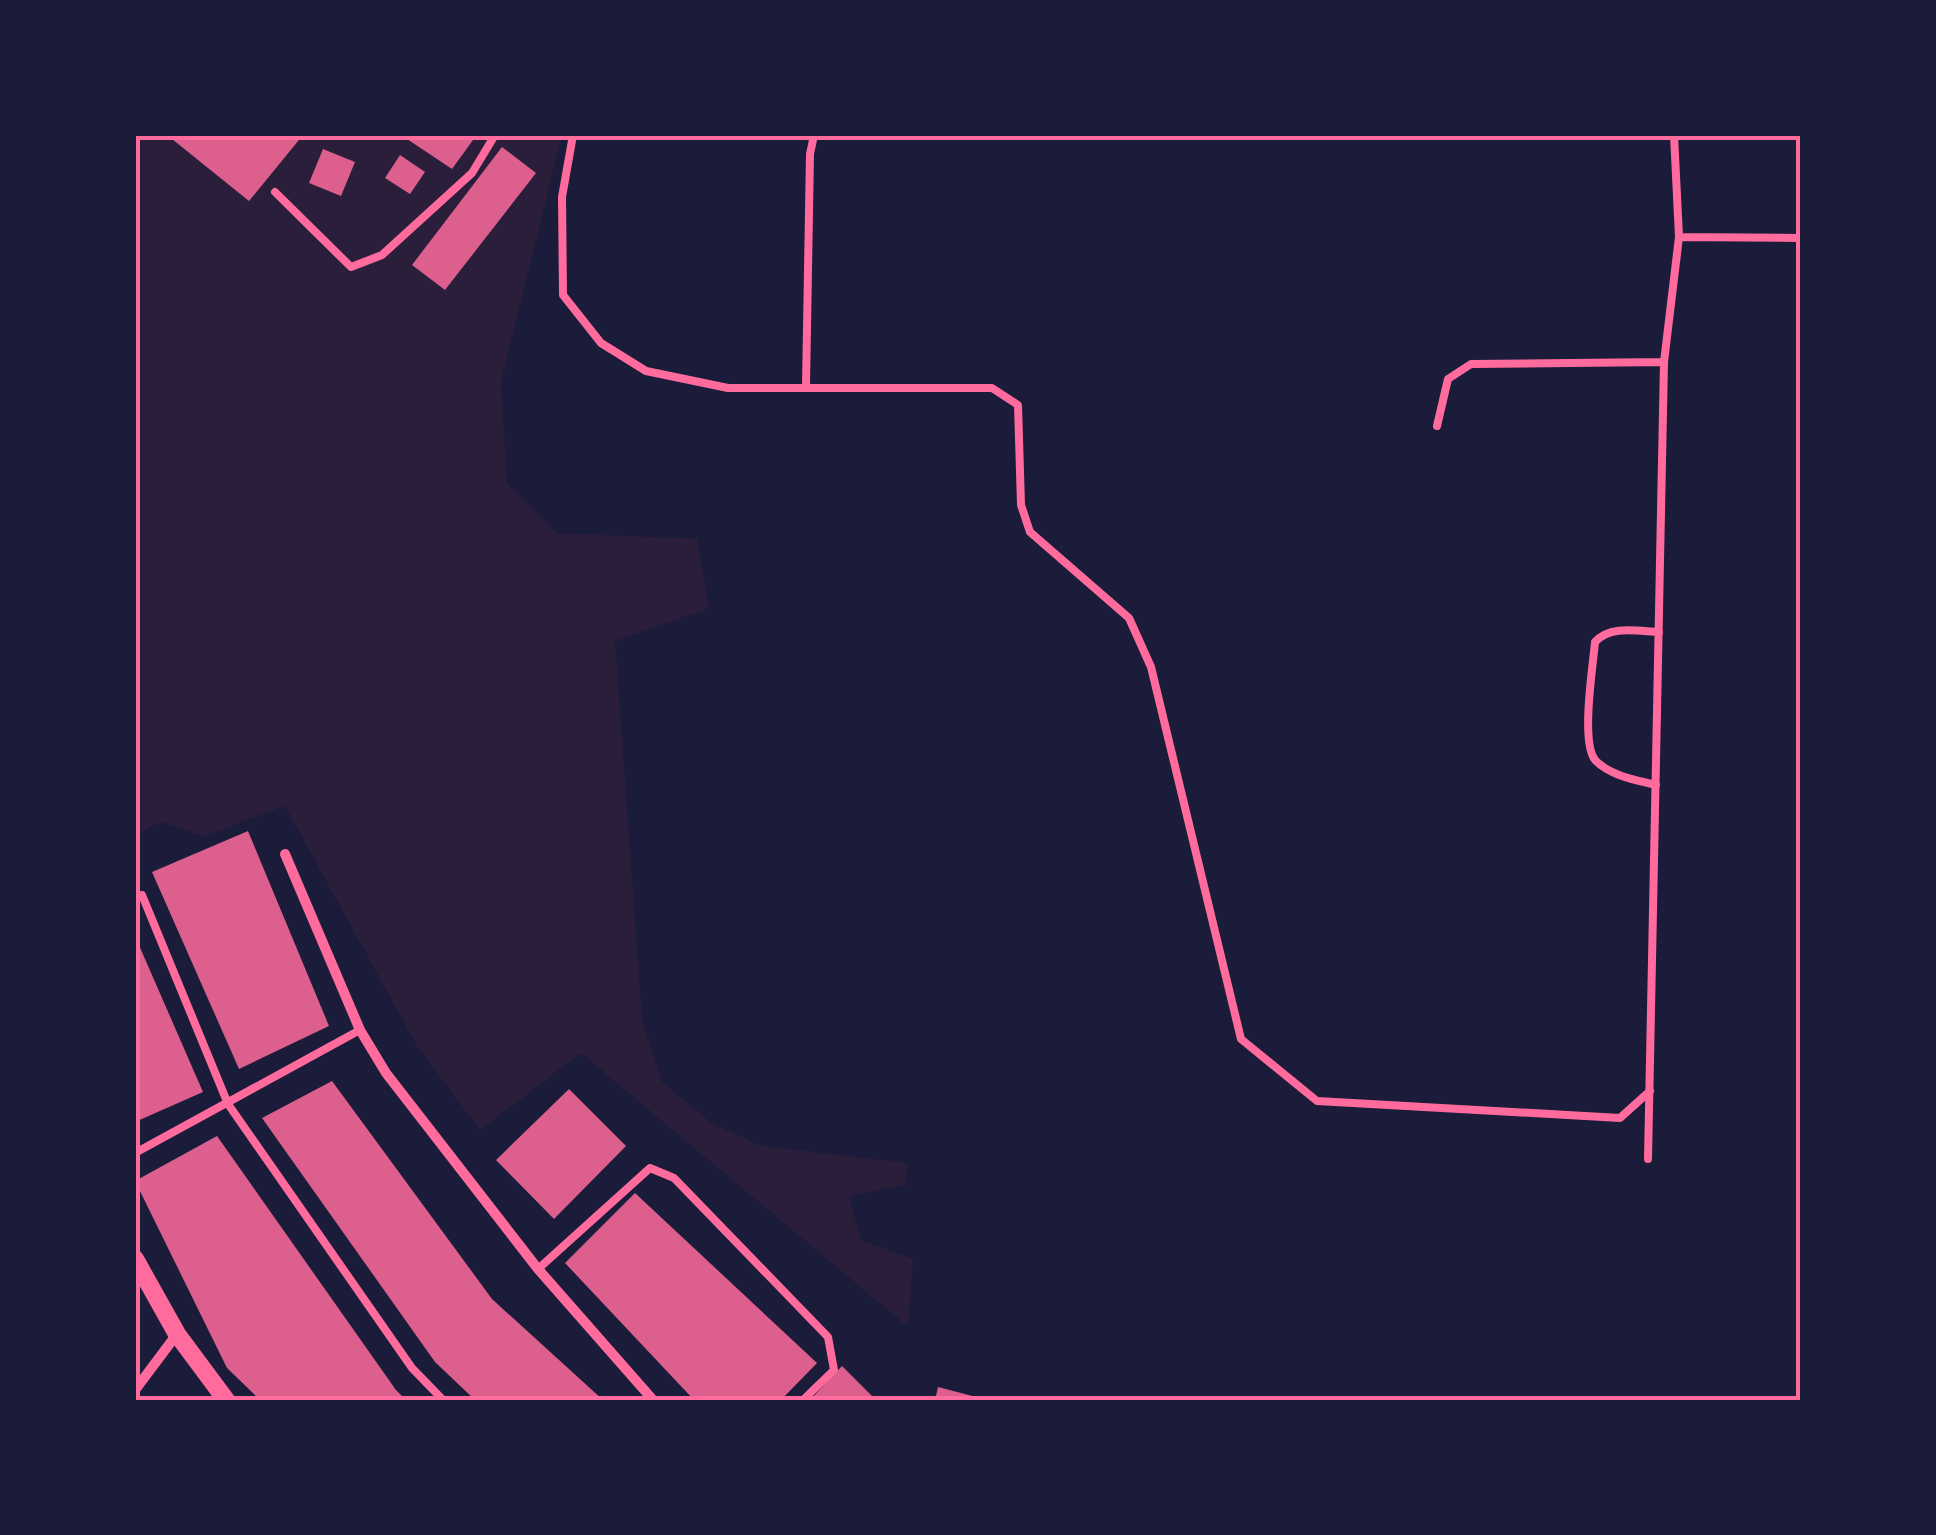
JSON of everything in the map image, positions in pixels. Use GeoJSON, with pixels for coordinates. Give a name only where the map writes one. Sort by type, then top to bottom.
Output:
{"type":"FeatureCollection","features":[{"type":"Feature","properties":{"kind":"street"},"geometry":{"type":"LineString","coordinates":[[285,854],[360,1030],[386,1073],[538,1269],[653,1400]]}},
{"type":"Feature","properties":{"kind":"street"},"geometry":{"type":"LineString","coordinates":[[135,1259],[178,1334],[226,1400]]}},
{"type":"Feature","properties":{"kind":"street"},"geometry":{"type":"LineString","coordinates":[[135,1390],[178,1334]]}},
{"type":"Feature","properties":{"kind":"lane"},"geometry":{"type":"LineString","coordinates":[[276,192],[351,267],[382,254],[472,174],[494,135]]}},
{"type":"Feature","properties":{"kind":"lane"},"geometry":{"type":"LineString","coordinates":[[573,135],[562,197],[563,296],[601,343],[646,372],[728,388],[992,388],[1018,405],[1021,505],[1030,532],[1129,618],[1152,667],[1241,1039],[1318,1101],[1620,1118],[1650,1091]]}},
{"type":"Feature","properties":{"kind":"lane"},"geometry":{"type":"LineString","coordinates":[[806,386],[810,154],[814,135]]}},
{"type":"Feature","properties":{"kind":"lane"},"geometry":{"type":"LineString","coordinates":[[1648,1158],[1664,362],[1678,237],[1674,135]]}},
{"type":"Feature","properties":{"kind":"lane"},"geometry":{"type":"LineString","coordinates":[[1678,237],[1801,238]]}},
{"type":"Feature","properties":{"kind":"lane"},"geometry":{"type":"LineString","coordinates":[[1437,426],[1448,379],[1471,364],[1664,362]]}},
{"type":"Feature","properties":{"kind":"lane"},"geometry":{"type":"LineString","coordinates":[[1656,785],[1624,777],[1595,760],[1588,744],[1594,642],[1612,630],[1659,632]]}},
{"type":"Feature","properties":{"kind":"lane"},"geometry":{"type":"LineString","coordinates":[[142,895],[228,1104],[412,1368],[443,1400]]}},
{"type":"Feature","properties":{"kind":"lane"},"geometry":{"type":"LineString","coordinates":[[135,1153],[360,1030]]}},
{"type":"Feature","properties":{"kind":"lane"},"geometry":{"type":"LineString","coordinates":[[538,1269],[650,1168],[674,1178],[828,1338],[834,1370],[804,1400]]}},
{"type":"Feature","properties":{"kind":"shaded area"},"geometry":{"type":"Polygon","coordinates":[[[135,135],[562,135],[501,382],[507,483],[557,533],[697,539],[709,608],[615,641],[642,1019],[662,1082],[713,1124],[762,1146],[908,1163],[905,1185],[849,1196],[861,1240],[913,1259],[908,1327],[581,1053],[480,1130],[417,1046],[285,806],[204,836],[162,822],[135,834],[135,135]]]}},
{"type":"Feature","properties":{"kind":"building"},"geometry":{"type":"Polygon","coordinates":[[[167,135],[303,135],[249,201],[167,135]]]}},
{"type":"Feature","properties":{"kind":"building"},"geometry":{"type":"Polygon","coordinates":[[[401,135],[465,135],[473,140],[452,169],[401,135]]]}},
{"type":"Feature","properties":{"kind":"building"},"geometry":{"type":"Polygon","coordinates":[[[502,147],[536,173],[445,290],[412,265],[502,147]]]}},
{"type":"Feature","properties":{"kind":"building"},"geometry":{"type":"Polygon","coordinates":[[[323,149],[355,162],[341,196],[309,183],[323,149]]]}},
{"type":"Feature","properties":{"kind":"building"},"geometry":{"type":"Polygon","coordinates":[[[400,155],[425,172],[410,194],[385,178],[400,155]]]}},
{"type":"Feature","properties":{"kind":"building"},"geometry":{"type":"Polygon","coordinates":[[[248,831],[329,1026],[239,1069],[152,872],[248,831]]]}},
{"type":"Feature","properties":{"kind":"building"},"geometry":{"type":"Polygon","coordinates":[[[135,936],[203,1092],[135,1122],[135,936]]]}},
{"type":"Feature","properties":{"kind":"building"},"geometry":{"type":"Polygon","coordinates":[[[332,1081],[492,1299],[603,1400],[475,1400],[435,1362],[262,1118],[332,1081]]]}},
{"type":"Feature","properties":{"kind":"building"},"geometry":{"type":"Polygon","coordinates":[[[569,1089],[626,1146],[554,1219],[496,1160],[569,1089]]]}},
{"type":"Feature","properties":{"kind":"building"},"geometry":{"type":"Polygon","coordinates":[[[217,1136],[406,1400],[260,1400],[227,1368],[135,1181],[217,1136]]]}},
{"type":"Feature","properties":{"kind":"building"},"geometry":{"type":"Polygon","coordinates":[[[635,1193],[817,1363],[781,1400],[694,1400],[565,1263],[635,1193]]]}},
{"type":"Feature","properties":{"kind":"building"},"geometry":{"type":"Polygon","coordinates":[[[842,1366],[876,1400],[810,1400],[842,1366]]]}},
{"type":"Feature","properties":{"kind":"building"},"geometry":{"type":"Polygon","coordinates":[[[938,1387],[984,1399],[984,1400],[935,1400],[938,1387]]]}}]}
